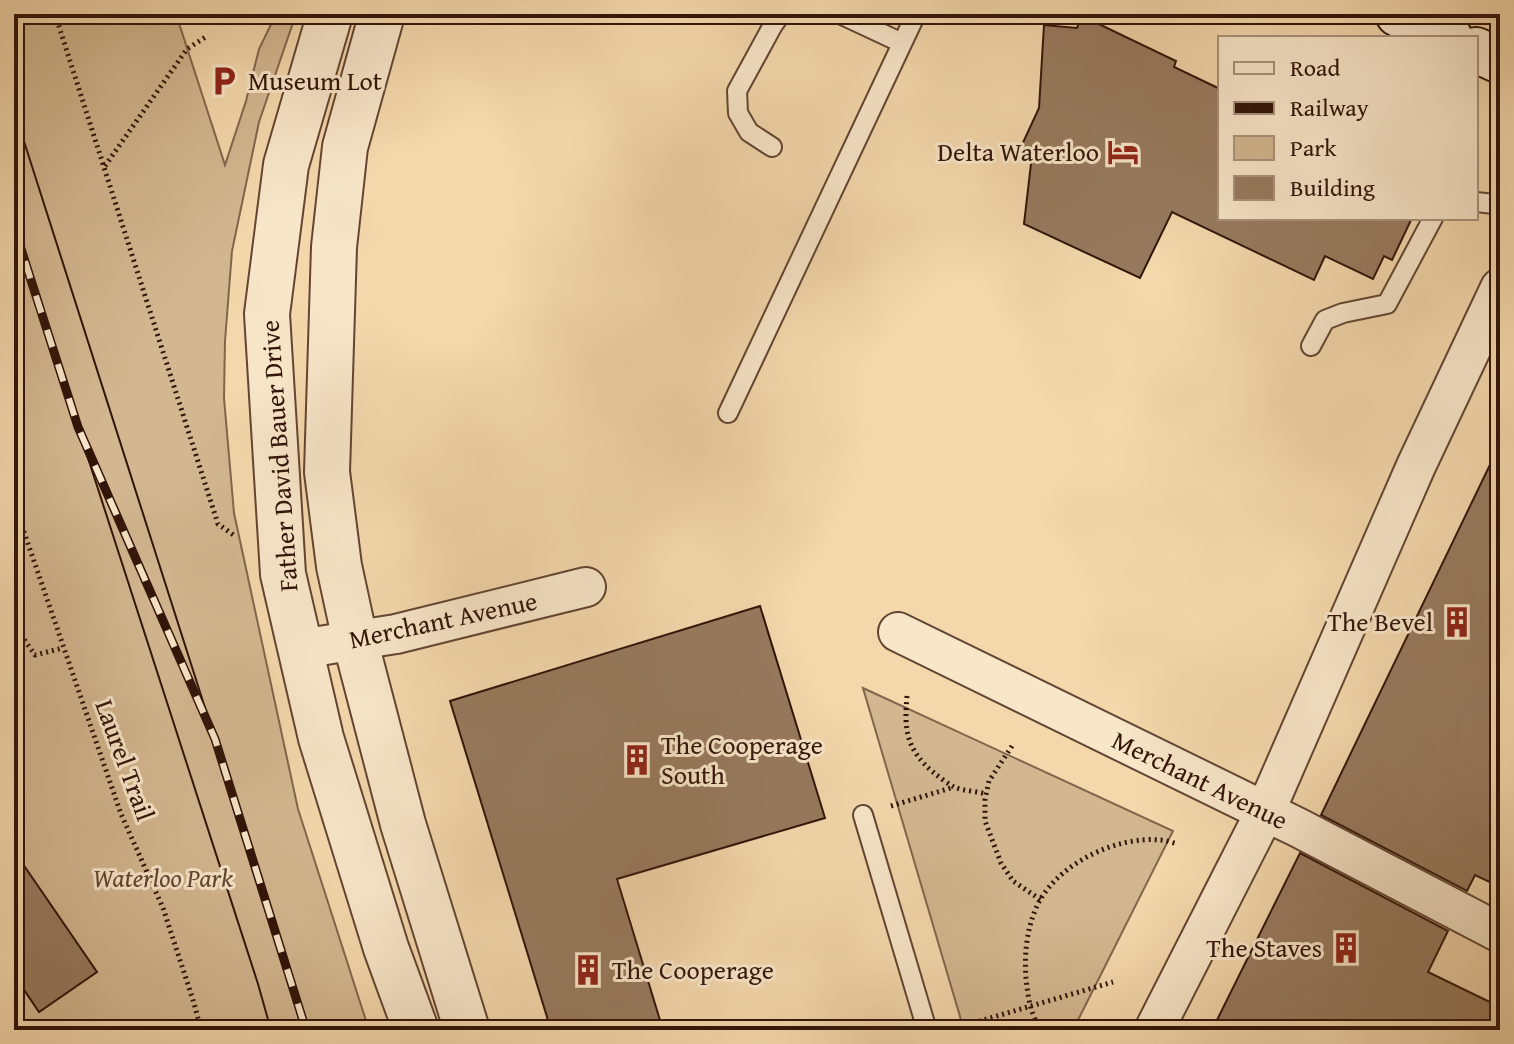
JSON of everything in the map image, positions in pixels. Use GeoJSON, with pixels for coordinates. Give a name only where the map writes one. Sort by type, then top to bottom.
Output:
{"type":"FeatureCollection","features":[{"type":"Feature","properties":{"kind":"street","name":"Father David Bauer Drive"},"geometry":{"type":"LineString","coordinates":[[330,14],[286,165],[267,314],[283,574],[321,738],[386,948],[416,1030]]}},
{"type":"Feature","properties":{"kind":"street","name":"Father David Bauer Drive"},"geometry":{"type":"LineString","coordinates":[[382,14],[345,147],[334,247],[327,472],[339,566],[355,640],[403,824],[467,1030]]}},
{"type":"Feature","properties":{"kind":"street"},"geometry":{"type":"LineString","coordinates":[[1398,14],[1446,36]]}},
{"type":"Feature","properties":{"kind":"street"},"geometry":{"type":"LineString","coordinates":[[1478,51],[1500,61]]}},
{"type":"Feature","properties":{"kind":"street"},"geometry":{"type":"LineString","coordinates":[[1154,1030],[1265,812],[1416,466],[1500,288]]}},
{"type":"Feature","properties":{"kind":"street","name":"Merchant Avenue"},"geometry":{"type":"LineString","coordinates":[[300,649],[396,634],[586,587]]}},
{"type":"Feature","properties":{"kind":"street","name":"Merchant Avenue"},"geometry":{"type":"LineString","coordinates":[[898,632],[1299,828],[1500,933]]}},
{"type":"Feature","properties":{"kind":"lane"},"geometry":{"type":"LineString","coordinates":[[772,147],[749,132],[738,113],[737,91],[781,14]]}},
{"type":"Feature","properties":{"kind":"lane"},"geometry":{"type":"LineString","coordinates":[[840,14],[902,43]]}},
{"type":"Feature","properties":{"kind":"lane"},"geometry":{"type":"LineString","coordinates":[[728,413],[916,14]]}},
{"type":"Feature","properties":{"kind":"lane"},"geometry":{"type":"LineString","coordinates":[[1478,202],[1500,207]]}},
{"type":"Feature","properties":{"kind":"lane"},"geometry":{"type":"LineString","coordinates":[[1311,346],[1325,320],[1387,304],[1432,220]]}},
{"type":"Feature","properties":{"kind":"lane"},"geometry":{"type":"LineString","coordinates":[[863,815],[927,1030]]}},
{"type":"Feature","properties":{"kind":"path"},"geometry":{"type":"LineString","coordinates":[[55,14],[218,524],[243,541]]}},
{"type":"Feature","properties":{"kind":"path"},"geometry":{"type":"LineString","coordinates":[[105,167],[187,49],[207,36]]}},
{"type":"Feature","properties":{"kind":"path","name":"Laurel Trail"},"geometry":{"type":"LineString","coordinates":[[14,503],[121,814],[163,908],[201,1030]]}},
{"type":"Feature","properties":{"kind":"path"},"geometry":{"type":"LineString","coordinates":[[14,625],[35,655],[63,648]]}},
{"type":"Feature","properties":{"kind":"path"},"geometry":{"type":"LineString","coordinates":[[907,696],[904,720],[909,742],[919,760],[954,787],[986,794]]}},
{"type":"Feature","properties":{"kind":"path"},"geometry":{"type":"LineString","coordinates":[[1012,746],[989,781],[985,821],[1001,863],[1013,881],[1041,900]]}},
{"type":"Feature","properties":{"kind":"path"},"geometry":{"type":"LineString","coordinates":[[886,808],[954,787]]}},
{"type":"Feature","properties":{"kind":"path"},"geometry":{"type":"LineString","coordinates":[[1041,1030],[1029,1006],[1025,965],[1028,929],[1041,900],[1060,875],[1093,853],[1133,841],[1161,840],[1178,844]]}},
{"type":"Feature","properties":{"kind":"path"},"geometry":{"type":"LineString","coordinates":[[951,1029],[1113,982]]}},
{"type":"Feature","properties":{"kind":"green space","name":"Waterloo Park"},"geometry":{"type":"Polygon","coordinates":[[[14,14],[176,14],[225,165],[259,49],[276,14],[296,14],[259,122],[232,251],[224,398],[234,513],[298,809],[369,1030],[14,1030],[14,14]]]}},
{"type":"Feature","properties":{"kind":"green space"},"geometry":{"type":"Polygon","coordinates":[[[863,688],[1173,831],[1073,1030],[964,1030],[863,688]]]}},
{"type":"Feature","properties":{"kind":"building","name":"Delta Waterloo"},"geometry":{"type":"Polygon","coordinates":[[[1082,16],[1176,61],[1174,67],[1218,88],[1218,220],[1411,220],[1392,260],[1384,256],[1373,279],[1325,256],[1314,280],[1172,212],[1140,278],[1024,224],[1032,155],[1020,149],[1039,108],[1044,25],[1077,28],[1082,16]]]}},
{"type":"Feature","properties":{"kind":"building","name":"The Bevel"},"geometry":{"type":"Polygon","coordinates":[[[1500,444],[1500,887],[1475,875],[1467,891],[1321,815],[1500,444]]]}},
{"type":"Feature","properties":{"kind":"building","name":"The Cooperage South"},"geometry":{"type":"Polygon","coordinates":[[[760,606],[825,818],[617,879],[663,1030],[551,1030],[450,701],[760,606]]]}},
{"type":"Feature","properties":{"kind":"building"},"geometry":{"type":"Polygon","coordinates":[[[14,851],[97,972],[39,1012],[14,975],[14,851]]]}},
{"type":"Feature","properties":{"kind":"building","name":"The Staves"},"geometry":{"type":"Polygon","coordinates":[[[1300,853],[1448,931],[1428,972],[1500,1007],[1500,1030],[1212,1030],[1300,853]]]}},
{"type":"Feature","properties":{"kind":"tram line"},"geometry":{"type":"LineString","coordinates":[[14,110],[215,739]]}},
{"type":"Feature","properties":{"kind":"tram line"},"geometry":{"type":"LineString","coordinates":[[78,427],[271,1030]]}},
{"type":"Feature","properties":{"kind":"railway"},"geometry":{"type":"LineString","coordinates":[[14,227],[78,427],[215,739],[306,1030]]}},
{"type":"Feature","properties":{"kind":"place","name":"Museum Lot"},"geometry":{"type":"Point","coordinates":[224,81]}},
{"type":"Feature","properties":{"kind":"place","name":"Delta Waterloo"},"geometry":{"type":"Point","coordinates":[1123,152]}},
{"type":"Feature","properties":{"kind":"place","name":"The Bevel"},"geometry":{"type":"Point","coordinates":[1457,622]}},
{"type":"Feature","properties":{"kind":"place","name":"The Cooperage South"},"geometry":{"type":"Point","coordinates":[637,760]}},
{"type":"Feature","properties":{"kind":"place","name":"The Staves"},"geometry":{"type":"Point","coordinates":[1346,948]}},
{"type":"Feature","properties":{"kind":"place","name":"The Cooperage"},"geometry":{"type":"Point","coordinates":[588,970]}}]}
